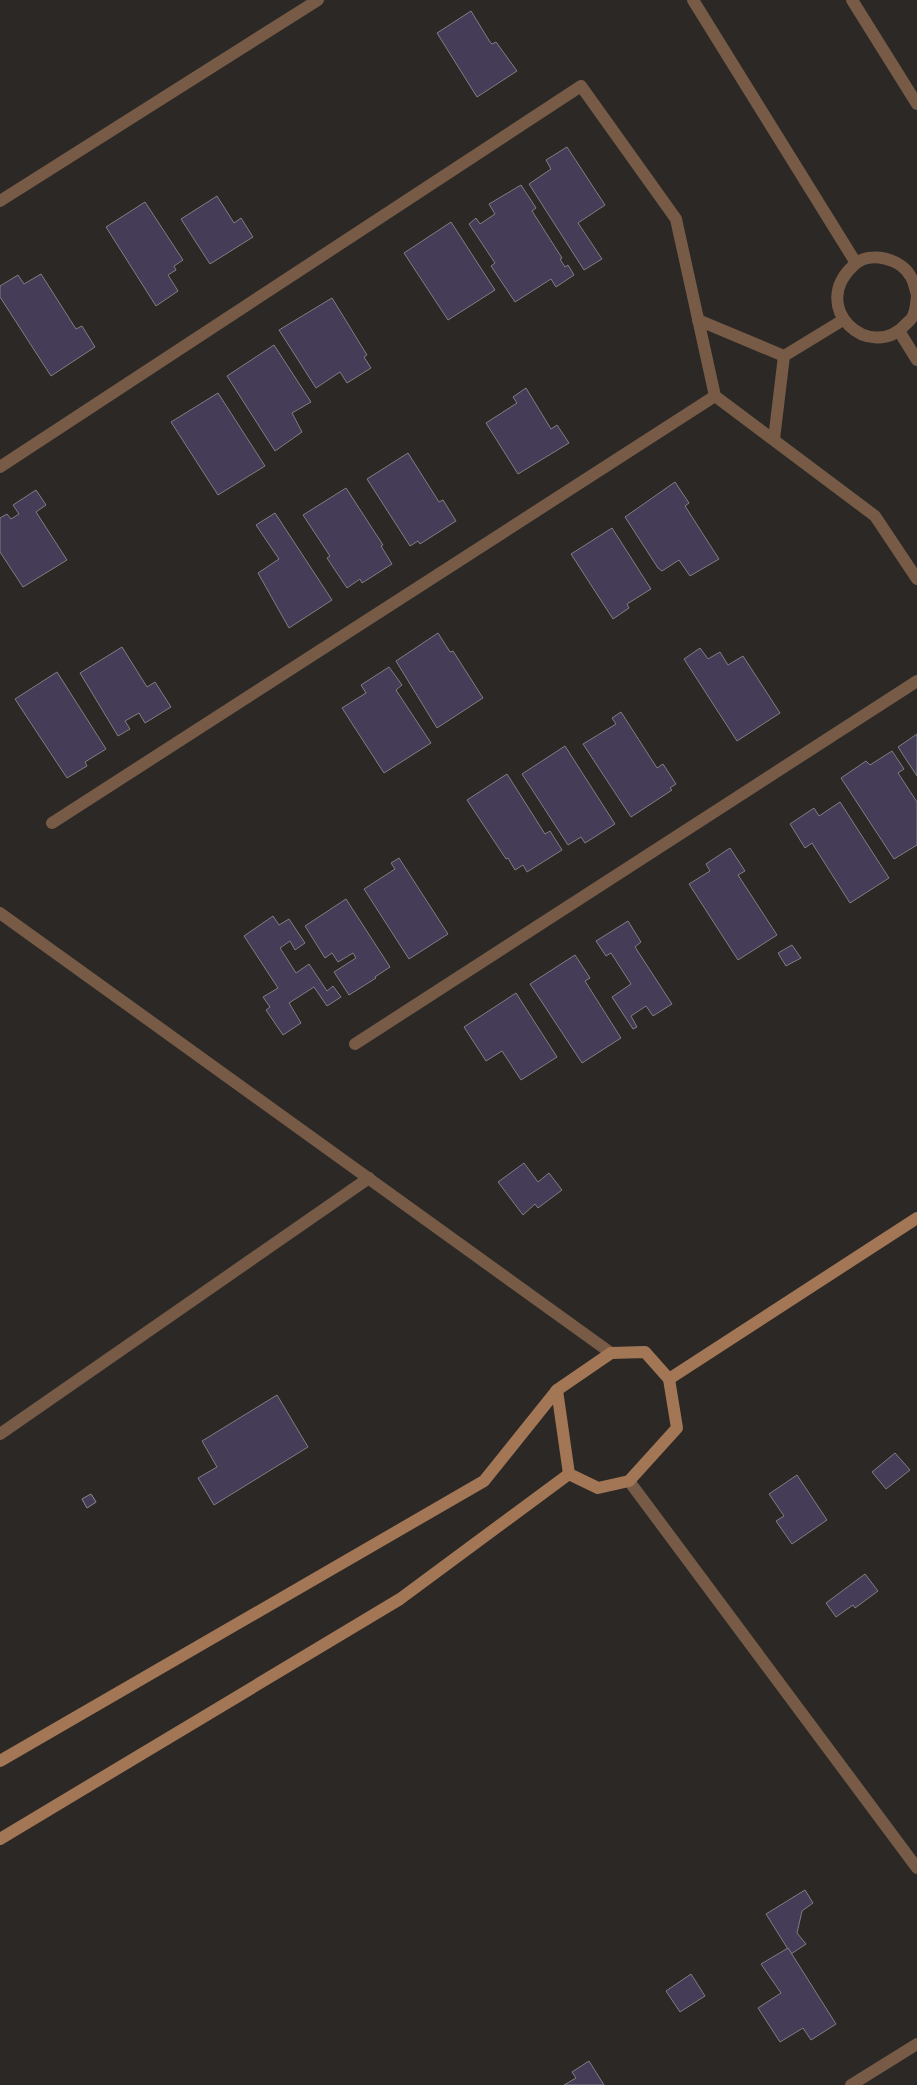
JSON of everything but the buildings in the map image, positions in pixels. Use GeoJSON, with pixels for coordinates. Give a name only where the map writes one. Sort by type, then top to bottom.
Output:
{"type":"FeatureCollection","features":[{"type":"Feature","properties":{"kind":"street"},"geometry":{"type":"LineString","coordinates":[[0,201],[318,0]]}},
{"type":"Feature","properties":{"kind":"street"},"geometry":{"type":"LineString","coordinates":[[693,0],[856,263]]}},
{"type":"Feature","properties":{"kind":"street"},"geometry":{"type":"LineString","coordinates":[[852,0],[917,104]]}},
{"type":"Feature","properties":{"kind":"street"},"geometry":{"type":"LineString","coordinates":[[0,467],[581,86],[676,219],[715,396],[876,516],[917,578]]}},
{"type":"Feature","properties":{"kind":"street"},"geometry":{"type":"LineString","coordinates":[[876,257],[896,262],[914,274],[917,296],[913,316],[899,332],[879,338],[866,336],[859,334],[843,320],[836,299],[841,278],[856,263],[876,257]]}},
{"type":"Feature","properties":{"kind":"street"},"geometry":{"type":"LineString","coordinates":[[698,320],[784,356]]}},
{"type":"Feature","properties":{"kind":"street"},"geometry":{"type":"LineString","coordinates":[[784,356],[843,320]]}},
{"type":"Feature","properties":{"kind":"street"},"geometry":{"type":"LineString","coordinates":[[899,332],[917,360]]}},
{"type":"Feature","properties":{"kind":"street"},"geometry":{"type":"LineString","coordinates":[[774,439],[784,356]]}},
{"type":"Feature","properties":{"kind":"street"},"geometry":{"type":"LineString","coordinates":[[52,823],[715,396]]}},
{"type":"Feature","properties":{"kind":"street"},"geometry":{"type":"LineString","coordinates":[[355,1044],[917,680]]}},
{"type":"Feature","properties":{"kind":"street"},"geometry":{"type":"LineString","coordinates":[[0,913],[611,1353]]}},
{"type":"Feature","properties":{"kind":"street"},"geometry":{"type":"LineString","coordinates":[[0,1434],[369,1178]]}},
{"type":"Feature","properties":{"kind":"street"},"geometry":{"type":"LineString","coordinates":[[669,1379],[917,1218]]}},
{"type":"Feature","properties":{"kind":"street"},"geometry":{"type":"LineString","coordinates":[[0,1761],[484,1480],[557,1390],[611,1353],[645,1352],[669,1379],[677,1428],[630,1481],[598,1488],[569,1474]]}},
{"type":"Feature","properties":{"kind":"street"},"geometry":{"type":"LineString","coordinates":[[557,1390],[569,1474]]}},
{"type":"Feature","properties":{"kind":"street"},"geometry":{"type":"LineString","coordinates":[[0,1839],[400,1599],[569,1474]]}},
{"type":"Feature","properties":{"kind":"street"},"geometry":{"type":"LineString","coordinates":[[630,1481],[917,1868]]}},
{"type":"Feature","properties":{"kind":"street"},"geometry":{"type":"LineString","coordinates":[[851,2085],[917,2044]]}}]}
